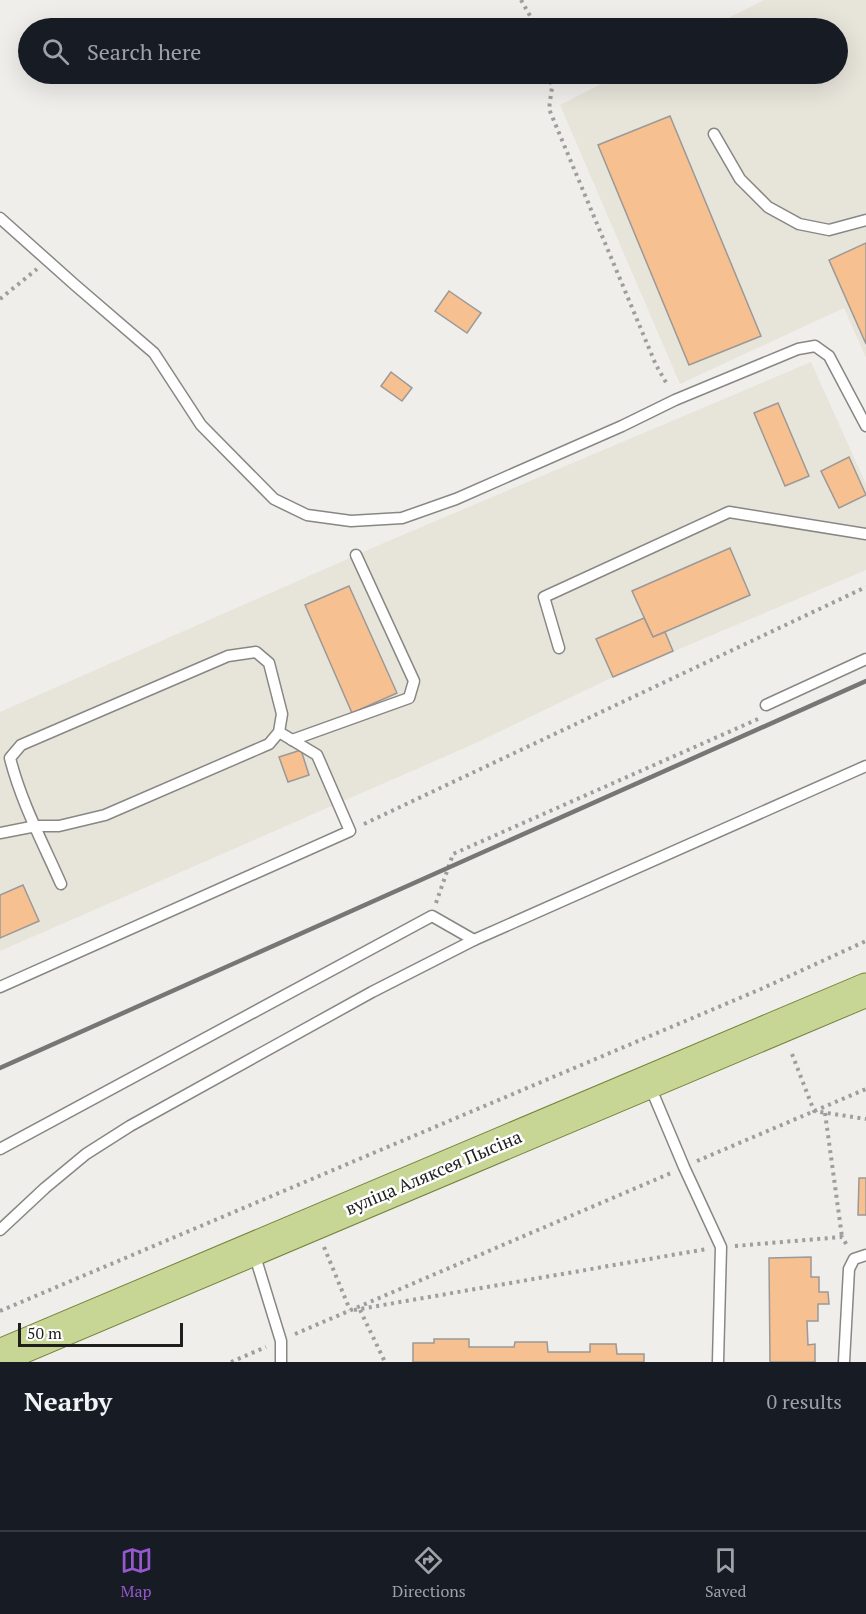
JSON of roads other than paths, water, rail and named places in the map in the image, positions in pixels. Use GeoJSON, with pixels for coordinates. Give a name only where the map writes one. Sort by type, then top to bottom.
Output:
{"type":"FeatureCollection","features":[{"type":"Feature","properties":{"kind":"main road","name":"вуліца Аляксея Пысіна"},"geometry":{"type":"LineString","coordinates":[[0,1356],[866,990]]}},
{"type":"Feature","properties":{"kind":"lane"},"geometry":{"type":"LineString","coordinates":[[714,134],[740,179],[768,207],[799,224],[829,230],[866,220]]}},
{"type":"Feature","properties":{"kind":"lane"},"geometry":{"type":"LineString","coordinates":[[0,218],[154,353],[201,424],[243,470],[274,499],[307,514],[351,521],[402,518],[456,499],[622,426],[675,400],[784,354],[815,346],[829,356],[866,426]]}},
{"type":"Feature","properties":{"kind":"lane"},"geometry":{"type":"LineString","coordinates":[[559,648],[544,597],[729,512],[866,534]]}},
{"type":"Feature","properties":{"kind":"lane"},"geometry":{"type":"LineString","coordinates":[[292,740],[409,698],[414,681],[356,555]]}},
{"type":"Feature","properties":{"kind":"lane"},"geometry":{"type":"LineString","coordinates":[[0,833],[36,826],[59,826],[105,815],[269,744],[279,732],[282,714],[269,663],[256,652],[228,656],[21,745],[10,758],[17,785],[36,826],[61,884]]}},
{"type":"Feature","properties":{"kind":"lane"},"geometry":{"type":"LineString","coordinates":[[766,705],[866,659]]}},
{"type":"Feature","properties":{"kind":"lane"},"geometry":{"type":"LineString","coordinates":[[0,987],[350,831],[317,755],[279,732]]}},
{"type":"Feature","properties":{"kind":"lane"},"geometry":{"type":"LineString","coordinates":[[0,1230],[86,1154],[130,1126],[372,992],[474,940],[866,766]]}},
{"type":"Feature","properties":{"kind":"lane"},"geometry":{"type":"LineString","coordinates":[[0,1149],[432,916],[474,940]]}},
{"type":"Feature","properties":{"kind":"lane"},"geometry":{"type":"LineString","coordinates":[[648,1081],[721,1247],[718,1362]]}},
{"type":"Feature","properties":{"kind":"lane"},"geometry":{"type":"LineString","coordinates":[[253,1250],[280,1341],[281,1362]]}},
{"type":"Feature","properties":{"kind":"lane"},"geometry":{"type":"LineString","coordinates":[[844,1362],[849,1269],[854,1259],[866,1255]]}},
{"type":"Feature","properties":{"kind":"railway"},"geometry":{"type":"LineString","coordinates":[[0,1068],[866,681]]}}]}
